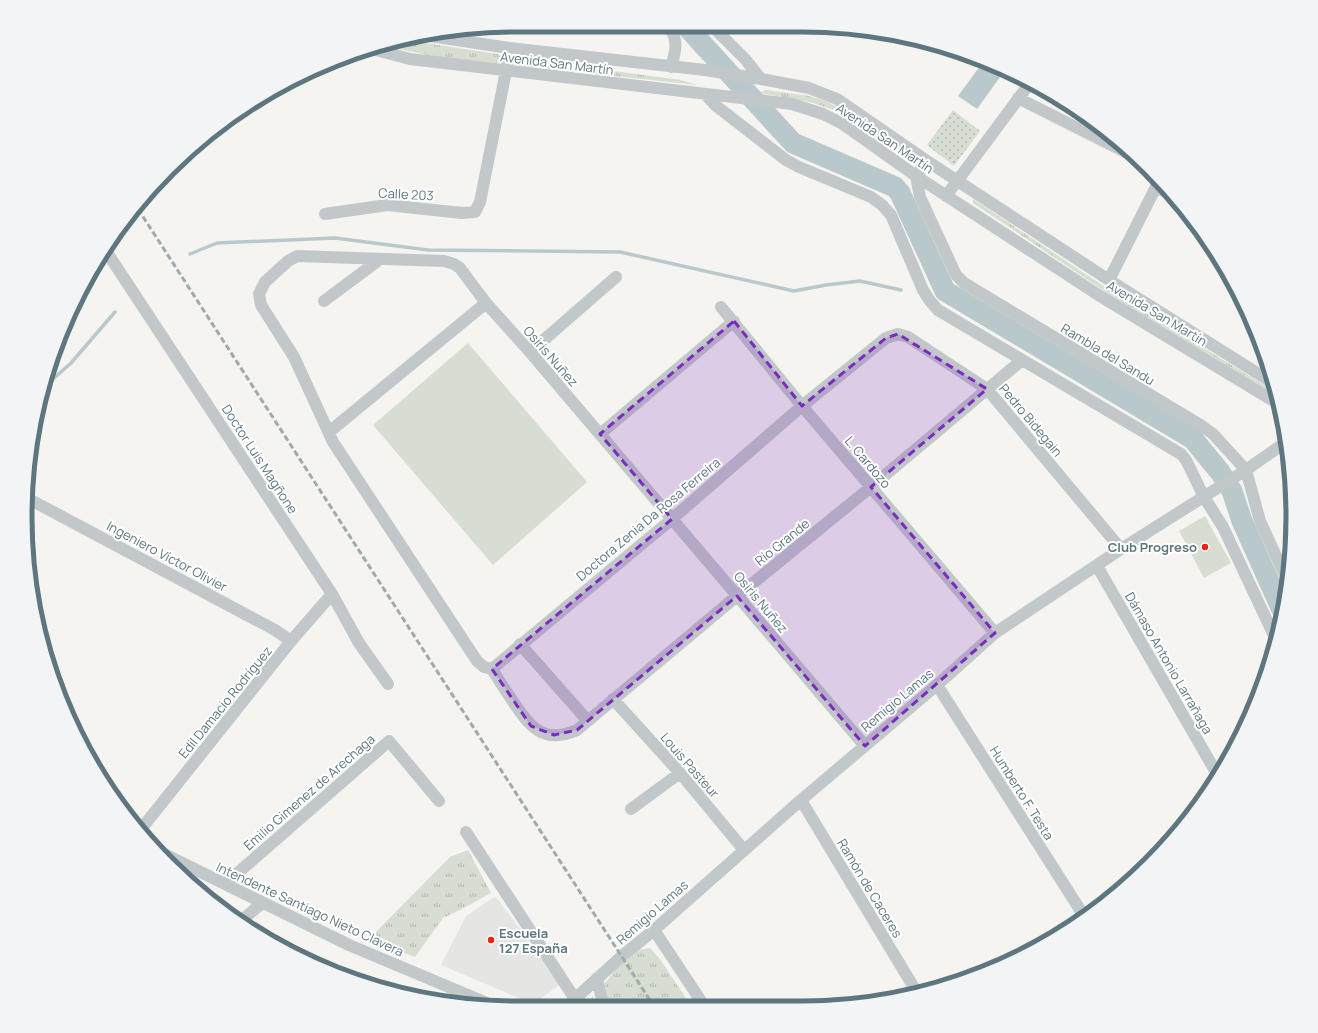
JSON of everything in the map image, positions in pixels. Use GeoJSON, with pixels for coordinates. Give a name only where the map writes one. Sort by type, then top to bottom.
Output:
{"type":"FeatureCollection","features":[{"type":"Feature","properties":{"kind":"street"},"geometry":{"type":"LineString","coordinates":[[671,67],[676,42],[673,32]]}},
{"type":"Feature","properties":{"kind":"street"},"geometry":{"type":"LineString","coordinates":[[718,32],[745,59],[761,79]]}},
{"type":"Feature","properties":{"kind":"street","name":"Avenida San Martín"},"geometry":{"type":"LineString","coordinates":[[442,38],[509,48],[704,70],[808,88],[837,98],[957,180],[1109,280],[1265,378]]}},
{"type":"Feature","properties":{"kind":"street"},"geometry":{"type":"LineString","coordinates":[[506,71],[509,48]]}},
{"type":"Feature","properties":{"kind":"street","name":"Avenida San Martín"},"geometry":{"type":"LineString","coordinates":[[382,52],[410,59],[792,104],[823,114],[843,124],[916,176],[1100,296],[1271,399]]}},
{"type":"Feature","properties":{"kind":"street","name":"Calle 203"},"geometry":{"type":"LineString","coordinates":[[325,214],[387,204],[462,213],[475,212],[480,202],[506,71]]}},
{"type":"Feature","properties":{"kind":"street"},"geometry":{"type":"LineString","coordinates":[[946,196],[1026,88]]}},
{"type":"Feature","properties":{"kind":"street"},"geometry":{"type":"LineString","coordinates":[[709,94],[715,105],[786,160],[799,167],[871,197],[882,205],[891,215],[923,290],[938,310],[1181,454],[1208,495],[1272,631]]}},
{"type":"Feature","properties":{"kind":"street"},"geometry":{"type":"LineString","coordinates":[[1018,98],[1114,146]]}},
{"type":"Feature","properties":{"kind":"street"},"geometry":{"type":"LineString","coordinates":[[916,176],[928,160]]}},
{"type":"Feature","properties":{"kind":"street","name":"Rambla del Sandu"},"geometry":{"type":"LineString","coordinates":[[916,176],[920,197],[956,275],[964,283],[1213,434],[1243,472],[1260,521],[1283,571]]}},
{"type":"Feature","properties":{"kind":"street"},"geometry":{"type":"LineString","coordinates":[[1109,280],[1156,187]]}},
{"type":"Feature","properties":{"kind":"street","name":"Doctor Luis Magñone"},"geometry":{"type":"LineString","coordinates":[[109,255],[332,594],[359,643],[388,684]]}},
{"type":"Feature","properties":{"kind":"street","name":"Osiris Nuñez"},"geometry":{"type":"LineString","coordinates":[[492,669],[484,667],[477,662],[333,442],[294,357],[261,305],[260,294],[265,282],[288,261],[297,256],[379,260],[444,261],[454,264],[460,268],[486,303],[530,352],[865,746]]}},
{"type":"Feature","properties":{"kind":"street"},"geometry":{"type":"LineString","coordinates":[[324,301],[379,260]]}},
{"type":"Feature","properties":{"kind":"street"},"geometry":{"type":"LineString","coordinates":[[530,352],[616,277]]}},
{"type":"Feature","properties":{"kind":"street"},"geometry":{"type":"LineString","coordinates":[[329,432],[486,303]]}},
{"type":"Feature","properties":{"kind":"street","name":"L. Cardozo"},"geometry":{"type":"LineString","coordinates":[[722,306],[802,406],[996,633]]}},
{"type":"Feature","properties":{"kind":"street"},"geometry":{"type":"LineString","coordinates":[[600,434],[734,321]]}},
{"type":"Feature","properties":{"kind":"street","name":"Doctora Zenia Da Rosa Ferreira"},"geometry":{"type":"LineString","coordinates":[[492,669],[520,644],[672,519],[802,406],[886,338],[898,334]]}},
{"type":"Feature","properties":{"kind":"street","name":"Pedro Bidegain"},"geometry":{"type":"LineString","coordinates":[[898,334],[908,337],[987,389],[1121,549]]}},
{"type":"Feature","properties":{"kind":"street","name":"Río Grande"},"geometry":{"type":"LineString","coordinates":[[492,669],[522,716],[531,726],[540,732],[554,735],[566,735],[576,730],[871,487],[1022,360]]}},
{"type":"Feature","properties":{"kind":"street","name":"Remigio Lamas"},"geometry":{"type":"LineString","coordinates":[[575,999],[597,978],[654,930],[801,800],[996,633],[1121,549],[1208,495],[1281,446]]}},
{"type":"Feature","properties":{"kind":"street","name":"Ingeniero Víctor Olivier"},"geometry":{"type":"LineString","coordinates":[[32,501],[275,630],[291,641]]}},
{"type":"Feature","properties":{"kind":"street","name":"Dámaso Antonio Larrañaga"},"geometry":{"type":"LineString","coordinates":[[1097,566],[1214,769]]}},
{"type":"Feature","properties":{"kind":"street","name":"Edil Damacio Rodríguez"},"geometry":{"type":"LineString","coordinates":[[144,826],[291,641],[332,594]]}},
{"type":"Feature","properties":{"kind":"street"},"geometry":{"type":"LineString","coordinates":[[520,644],[588,721]]}},
{"type":"Feature","properties":{"kind":"street","name":"Humberto F. Testa"},"geometry":{"type":"LineString","coordinates":[[937,685],[1081,912]]}},
{"type":"Feature","properties":{"kind":"street","name":"Louis Pasteur"},"geometry":{"type":"LineString","coordinates":[[613,699],[680,773],[744,850]]}},
{"type":"Feature","properties":{"kind":"street","name":"Emilio Gimenez de Arechaga"},"geometry":{"type":"LineString","coordinates":[[225,884],[389,741],[439,801]]}},
{"type":"Feature","properties":{"kind":"street"},"geometry":{"type":"LineString","coordinates":[[631,810],[680,773]]}},
{"type":"Feature","properties":{"kind":"street","name":"Ramón de Caceres"},"geometry":{"type":"LineString","coordinates":[[801,800],[914,987]]}},
{"type":"Feature","properties":{"kind":"street"},"geometry":{"type":"LineString","coordinates":[[466,832],[575,999]]}},
{"type":"Feature","properties":{"kind":"street","name":"Intendente Santiago Nieto Clavera"},"geometry":{"type":"LineString","coordinates":[[174,859],[349,945],[478,999]]}},
{"type":"Feature","properties":{"kind":"street"},"geometry":{"type":"LineString","coordinates":[[245,918],[262,903]]}},
{"type":"Feature","properties":{"kind":"street"},"geometry":{"type":"LineString","coordinates":[[654,930],[701,1001]]}},
{"type":"Feature","properties":{"kind":"street"},"geometry":{"type":"LineString","coordinates":[[597,978],[602,1001]]}},
{"type":"Feature","properties":{"kind":"highlighted area"},"geometry":{"type":"Polygon","coordinates":[[[734,321],[802,406],[886,338],[898,334],[987,389],[871,487],[995,633],[865,746],[737,596],[577,730],[554,735],[531,726],[492,669],[672,519],[600,434],[734,321]]]}},
{"type":"Feature","properties":{"kind":"shaded area"},"geometry":{"type":"Polygon","coordinates":[[[980,66],[1001,75],[977,109],[958,96],[980,66]]]}},
{"type":"Feature","properties":{"kind":"shaded area","name":"Escuela 127 España"},"geometry":{"type":"Polygon","coordinates":[[[496,897],[561,984],[537,1001],[526,1001],[441,965],[466,916],[496,897]]]}},
{"type":"Feature","properties":{"kind":"green space"},"geometry":{"type":"Polygon","coordinates":[[[418,42],[498,54],[501,57],[501,61],[497,63],[442,58],[395,48],[418,42]]]}},
{"type":"Feature","properties":{"kind":"green space"},"geometry":{"type":"Polygon","coordinates":[[[523,59],[681,80],[697,85],[521,66],[520,60],[523,59]]]}},
{"type":"Feature","properties":{"kind":"green space"},"geometry":{"type":"Polygon","coordinates":[[[766,90],[809,96],[826,101],[839,108],[910,156],[908,158],[839,112],[814,103],[760,93],[766,90]]]}},
{"type":"Feature","properties":{"kind":"green space"},"geometry":{"type":"Polygon","coordinates":[[[953,110],[980,131],[954,166],[927,145],[953,110]]]}},
{"type":"Feature","properties":{"kind":"green space"},"geometry":{"type":"Polygon","coordinates":[[[973,199],[1114,293],[1268,387],[1269,391],[1112,296],[973,203],[973,199]]]}},
{"type":"Feature","properties":{"kind":"green space"},"geometry":{"type":"Polygon","coordinates":[[[468,343],[587,482],[493,565],[373,425],[468,343]]]}},
{"type":"Feature","properties":{"kind":"green space","name":"Club Progreso"},"geometry":{"type":"Polygon","coordinates":[[[1205,516],[1231,563],[1204,578],[1179,531],[1205,516]]]}},
{"type":"Feature","properties":{"kind":"green space"},"geometry":{"type":"Polygon","coordinates":[[[468,850],[491,893],[443,918],[415,957],[368,940],[450,857],[468,850]]]}},
{"type":"Feature","properties":{"kind":"green space"},"geometry":{"type":"Polygon","coordinates":[[[650,948],[659,958],[688,1001],[608,1001],[605,983],[617,968],[639,950],[650,948]]]}},
{"type":"Feature","properties":{"kind":"green space"},"geometry":{"type":"Polygon","coordinates":[[[593,996],[594,1001],[589,1001],[593,996]]]}},
{"type":"Feature","properties":{"kind":"waterway"},"geometry":{"type":"LineString","coordinates":[[691,32],[793,143],[895,187],[900,193],[945,291],[1193,439],[1220,472],[1232,491],[1242,521],[1278,602]]}},
{"type":"Feature","properties":{"kind":"waterway"},"geometry":{"type":"LineString","coordinates":[[190,254],[217,243],[335,238],[428,250],[620,252],[794,291],[860,281],[901,290]]}},
{"type":"Feature","properties":{"kind":"waterway"},"geometry":{"type":"LineString","coordinates":[[52,380],[71,363],[115,312]]}},
{"type":"Feature","properties":{"kind":"railway"},"geometry":{"type":"LineString","coordinates":[[140,212],[650,1001]]}},
{"type":"Feature","properties":{"kind":"place","name":"Club Progreso"},"geometry":{"type":"Point","coordinates":[1205,547]}},
{"type":"Feature","properties":{"kind":"place","name":"Escuela 127 España"},"geometry":{"type":"Point","coordinates":[491,940]}}]}
